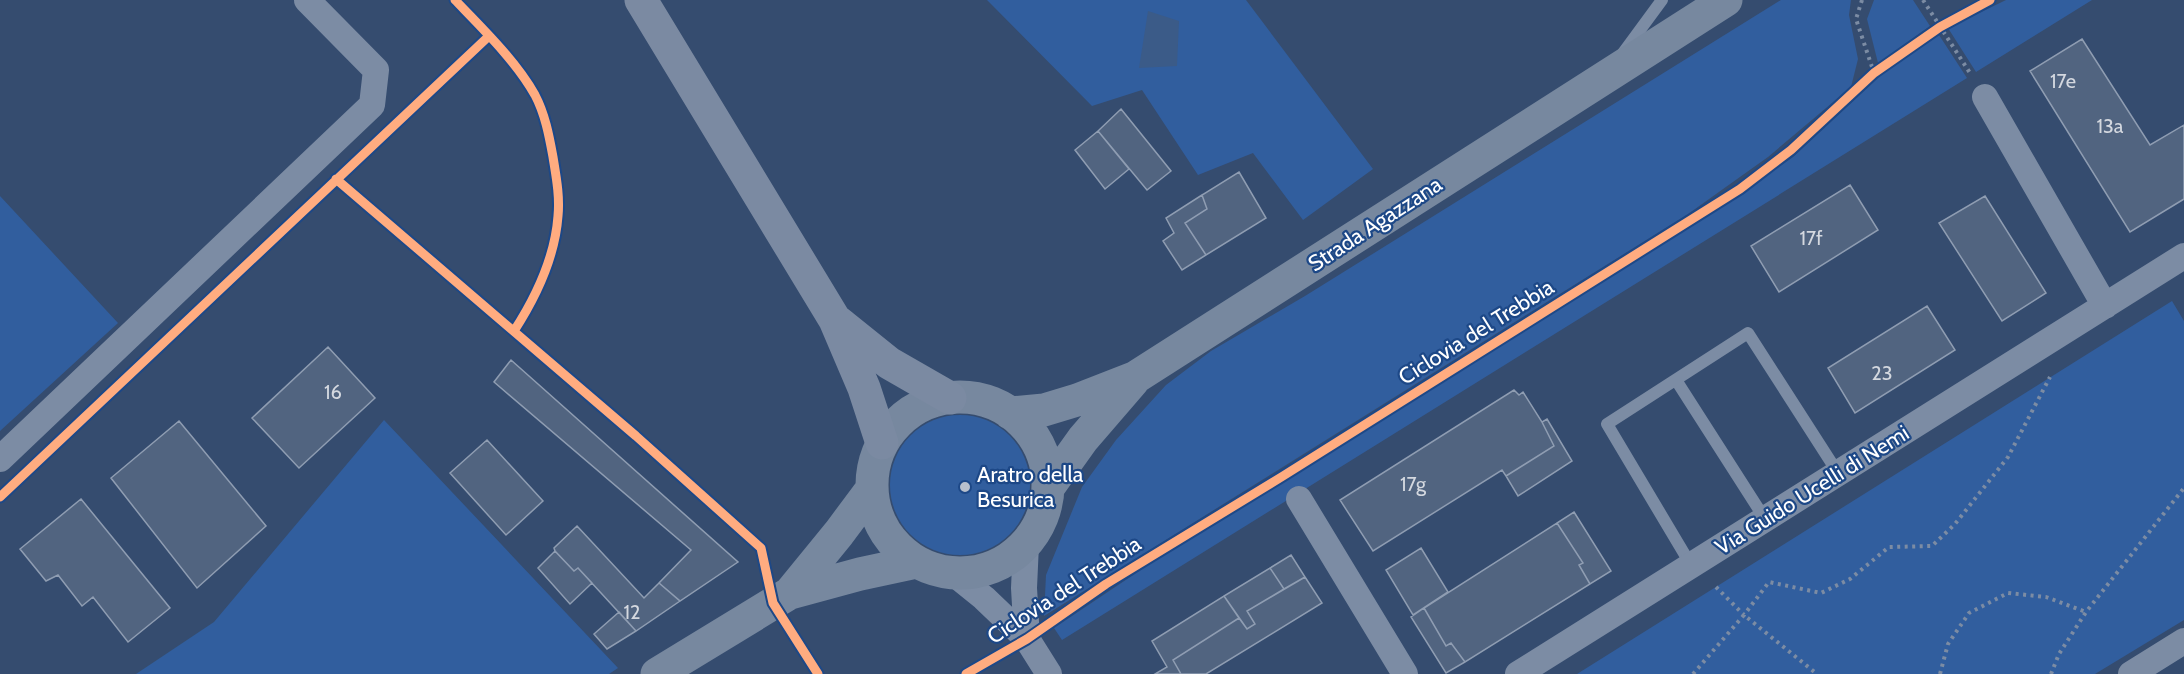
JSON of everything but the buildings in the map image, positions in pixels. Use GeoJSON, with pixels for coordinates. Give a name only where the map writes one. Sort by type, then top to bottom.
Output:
{"type":"FeatureCollection","features":[{"type":"Feature","properties":{"kind":"main road"},"geometry":{"type":"LineString","coordinates":[[641,0],[835,320],[864,388],[882,444]]}},
{"type":"Feature","properties":{"kind":"main road","name":"Strada Agazzana"},"geometry":{"type":"LineString","coordinates":[[1010,413],[1044,410],[1136,377],[1726,0]]}},
{"type":"Feature","properties":{"kind":"main road"},"geometry":{"type":"LineString","coordinates":[[835,320],[889,363],[950,398]]}},
{"type":"Feature","properties":{"kind":"main road"},"geometry":{"type":"LineString","coordinates":[[1048,488],[1083,439],[1136,377]]}},
{"type":"Feature","properties":{"kind":"main road"},"geometry":{"type":"LineString","coordinates":[[950,398],[971,398],[992,403],[1010,413],[1031,433],[1044,459],[1048,488],[1042,518],[1026,544],[1005,561],[980,571],[953,573],[934,570],[916,562],[893,543],[878,519],[871,490],[873,466],[882,444],[899,421],[923,405],[950,398]]}},
{"type":"Feature","properties":{"kind":"main road"},"geometry":{"type":"LineString","coordinates":[[790,593],[871,490]]}},
{"type":"Feature","properties":{"kind":"main road"},"geometry":{"type":"LineString","coordinates":[[657,674],[790,593],[916,562]]}},
{"type":"Feature","properties":{"kind":"street"},"geometry":{"type":"LineString","coordinates":[[0,459],[372,105],[376,70],[307,0]]}},
{"type":"Feature","properties":{"kind":"street"},"geometry":{"type":"LineString","coordinates":[[1985,97],[2105,306]]}},
{"type":"Feature","properties":{"kind":"street","name":"Via Guido Ucelli di Nemi"},"geometry":{"type":"LineString","coordinates":[[1518,674],[2105,306],[2180,267]]}},
{"type":"Feature","properties":{"kind":"street"},"geometry":{"type":"LineString","coordinates":[[1299,500],[1405,674]]}},
{"type":"Feature","properties":{"kind":"street"},"geometry":{"type":"LineString","coordinates":[[1026,544],[1024,588],[1027,639]]}},
{"type":"Feature","properties":{"kind":"street"},"geometry":{"type":"LineString","coordinates":[[953,573],[984,598],[1027,639],[1049,674]]}},
{"type":"Feature","properties":{"kind":"street"},"geometry":{"type":"LineString","coordinates":[[2131,674],[2184,641]]}},
{"type":"Feature","properties":{"kind":"lane"},"geometry":{"type":"LineString","coordinates":[[1607,76],[1662,0]]}},
{"type":"Feature","properties":{"kind":"lane"},"geometry":{"type":"LineString","coordinates":[[1691,565],[1607,424],[1748,333],[1838,473]]}},
{"type":"Feature","properties":{"kind":"lane"},"geometry":{"type":"LineString","coordinates":[[1676,380],[1765,519]]}},
{"type":"Feature","properties":{"kind":"path"},"geometry":{"type":"LineString","coordinates":[[1862,0],[1856,19],[1871,77],[1884,67]]}},
{"type":"Feature","properties":{"kind":"path"},"geometry":{"type":"LineString","coordinates":[[1923,0],[1944,24],[1985,97]]}},
{"type":"Feature","properties":{"kind":"path"},"geometry":{"type":"LineString","coordinates":[[1931,33],[1944,24]]}},
{"type":"Feature","properties":{"kind":"path"},"geometry":{"type":"LineString","coordinates":[[1693,674],[1769,582],[1821,593],[1850,579],[1889,548],[1932,546],[1955,524],[2008,457],[2050,377]]}},
{"type":"Feature","properties":{"kind":"path"},"geometry":{"type":"LineString","coordinates":[[2051,674],[2059,654],[2086,612],[2184,488]]}},
{"type":"Feature","properties":{"kind":"path"},"geometry":{"type":"LineString","coordinates":[[1716,586],[1744,615],[1817,674]]}},
{"type":"Feature","properties":{"kind":"path"},"geometry":{"type":"LineString","coordinates":[[1940,674],[1948,644],[1969,613],[2008,593],[2046,597],[2086,612]]}},
{"type":"Feature","properties":{"kind":"shaded area"},"geometry":{"type":"Polygon","coordinates":[[[987,0],[1246,0],[1373,169],[1303,220],[1253,153],[1198,175],[1142,90],[1092,106],[987,0]]]}},
{"type":"Feature","properties":{"kind":"shaded area"},"geometry":{"type":"Polygon","coordinates":[[[1781,0],[1851,0],[1849,15],[1858,59],[1851,87],[1768,157],[1688,214],[1044,616],[1046,575],[1082,487],[1116,440],[1166,385],[1211,351],[1305,296],[1781,0]]]}},
{"type":"Feature","properties":{"kind":"shaded area"},"geometry":{"type":"Polygon","coordinates":[[[1874,0],[1913,0],[1930,26],[1878,63],[1867,19],[1874,0]]]}},
{"type":"Feature","properties":{"kind":"shaded area"},"geometry":{"type":"Polygon","coordinates":[[[2006,0],[2092,0],[1976,72],[1948,28],[2006,0]]]}},
{"type":"Feature","properties":{"kind":"shaded area"},"geometry":{"type":"Polygon","coordinates":[[[1148,11],[1179,21],[1177,66],[1139,68],[1148,11]]]}},
{"type":"Feature","properties":{"kind":"shaded area"},"geometry":{"type":"Polygon","coordinates":[[[1939,35],[1967,78],[1062,640],[1054,628],[1163,555],[1699,221],[1793,157],[1880,76],[1939,35]]]}},
{"type":"Feature","properties":{"kind":"shaded area"},"geometry":{"type":"Polygon","coordinates":[[[0,196],[118,323],[0,431],[0,196]]]}},
{"type":"Feature","properties":{"kind":"shaded area"},"geometry":{"type":"Polygon","coordinates":[[[2172,301],[2184,321],[2184,620],[2095,674],[1577,674],[2172,301]]]}},
{"type":"Feature","properties":{"kind":"shaded area"},"geometry":{"type":"Polygon","coordinates":[[[960,415],[987,421],[999,427],[1009,436],[1018,446],[1024,458],[1030,485],[1024,512],[1018,524],[1009,534],[999,543],[987,549],[960,555],[933,549],[921,543],[911,534],[902,524],[896,512],[890,485],[896,458],[902,446],[911,436],[921,427],[933,421],[960,415]]]}},
{"type":"Feature","properties":{"kind":"shaded area"},"geometry":{"type":"Polygon","coordinates":[[[384,420],[618,668],[609,674],[136,674],[214,622],[384,420]]]}},
{"type":"Feature","properties":{"kind":"cycle path"},"geometry":{"type":"LineString","coordinates":[[455,0],[498,45],[527,82],[541,110],[553,157],[558,209],[553,246],[537,290],[514,331]]}},
{"type":"Feature","properties":{"kind":"cycle path","name":"Ciclovia del Trebbia"},"geometry":{"type":"LineString","coordinates":[[966,674],[1027,639],[1106,584],[1283,476],[1740,189],[1791,150],[1874,73],[1940,27],[1990,0]]}},
{"type":"Feature","properties":{"kind":"cycle path"},"geometry":{"type":"LineString","coordinates":[[0,497],[489,36]]}},
{"type":"Feature","properties":{"kind":"cycle path"},"geometry":{"type":"LineString","coordinates":[[336,179],[636,436],[761,548],[773,603],[818,674]]}},
{"type":"Feature","properties":{"kind":"place","name":"Aratro della Besurica"},"geometry":{"type":"Point","coordinates":[965,487]}}]}
